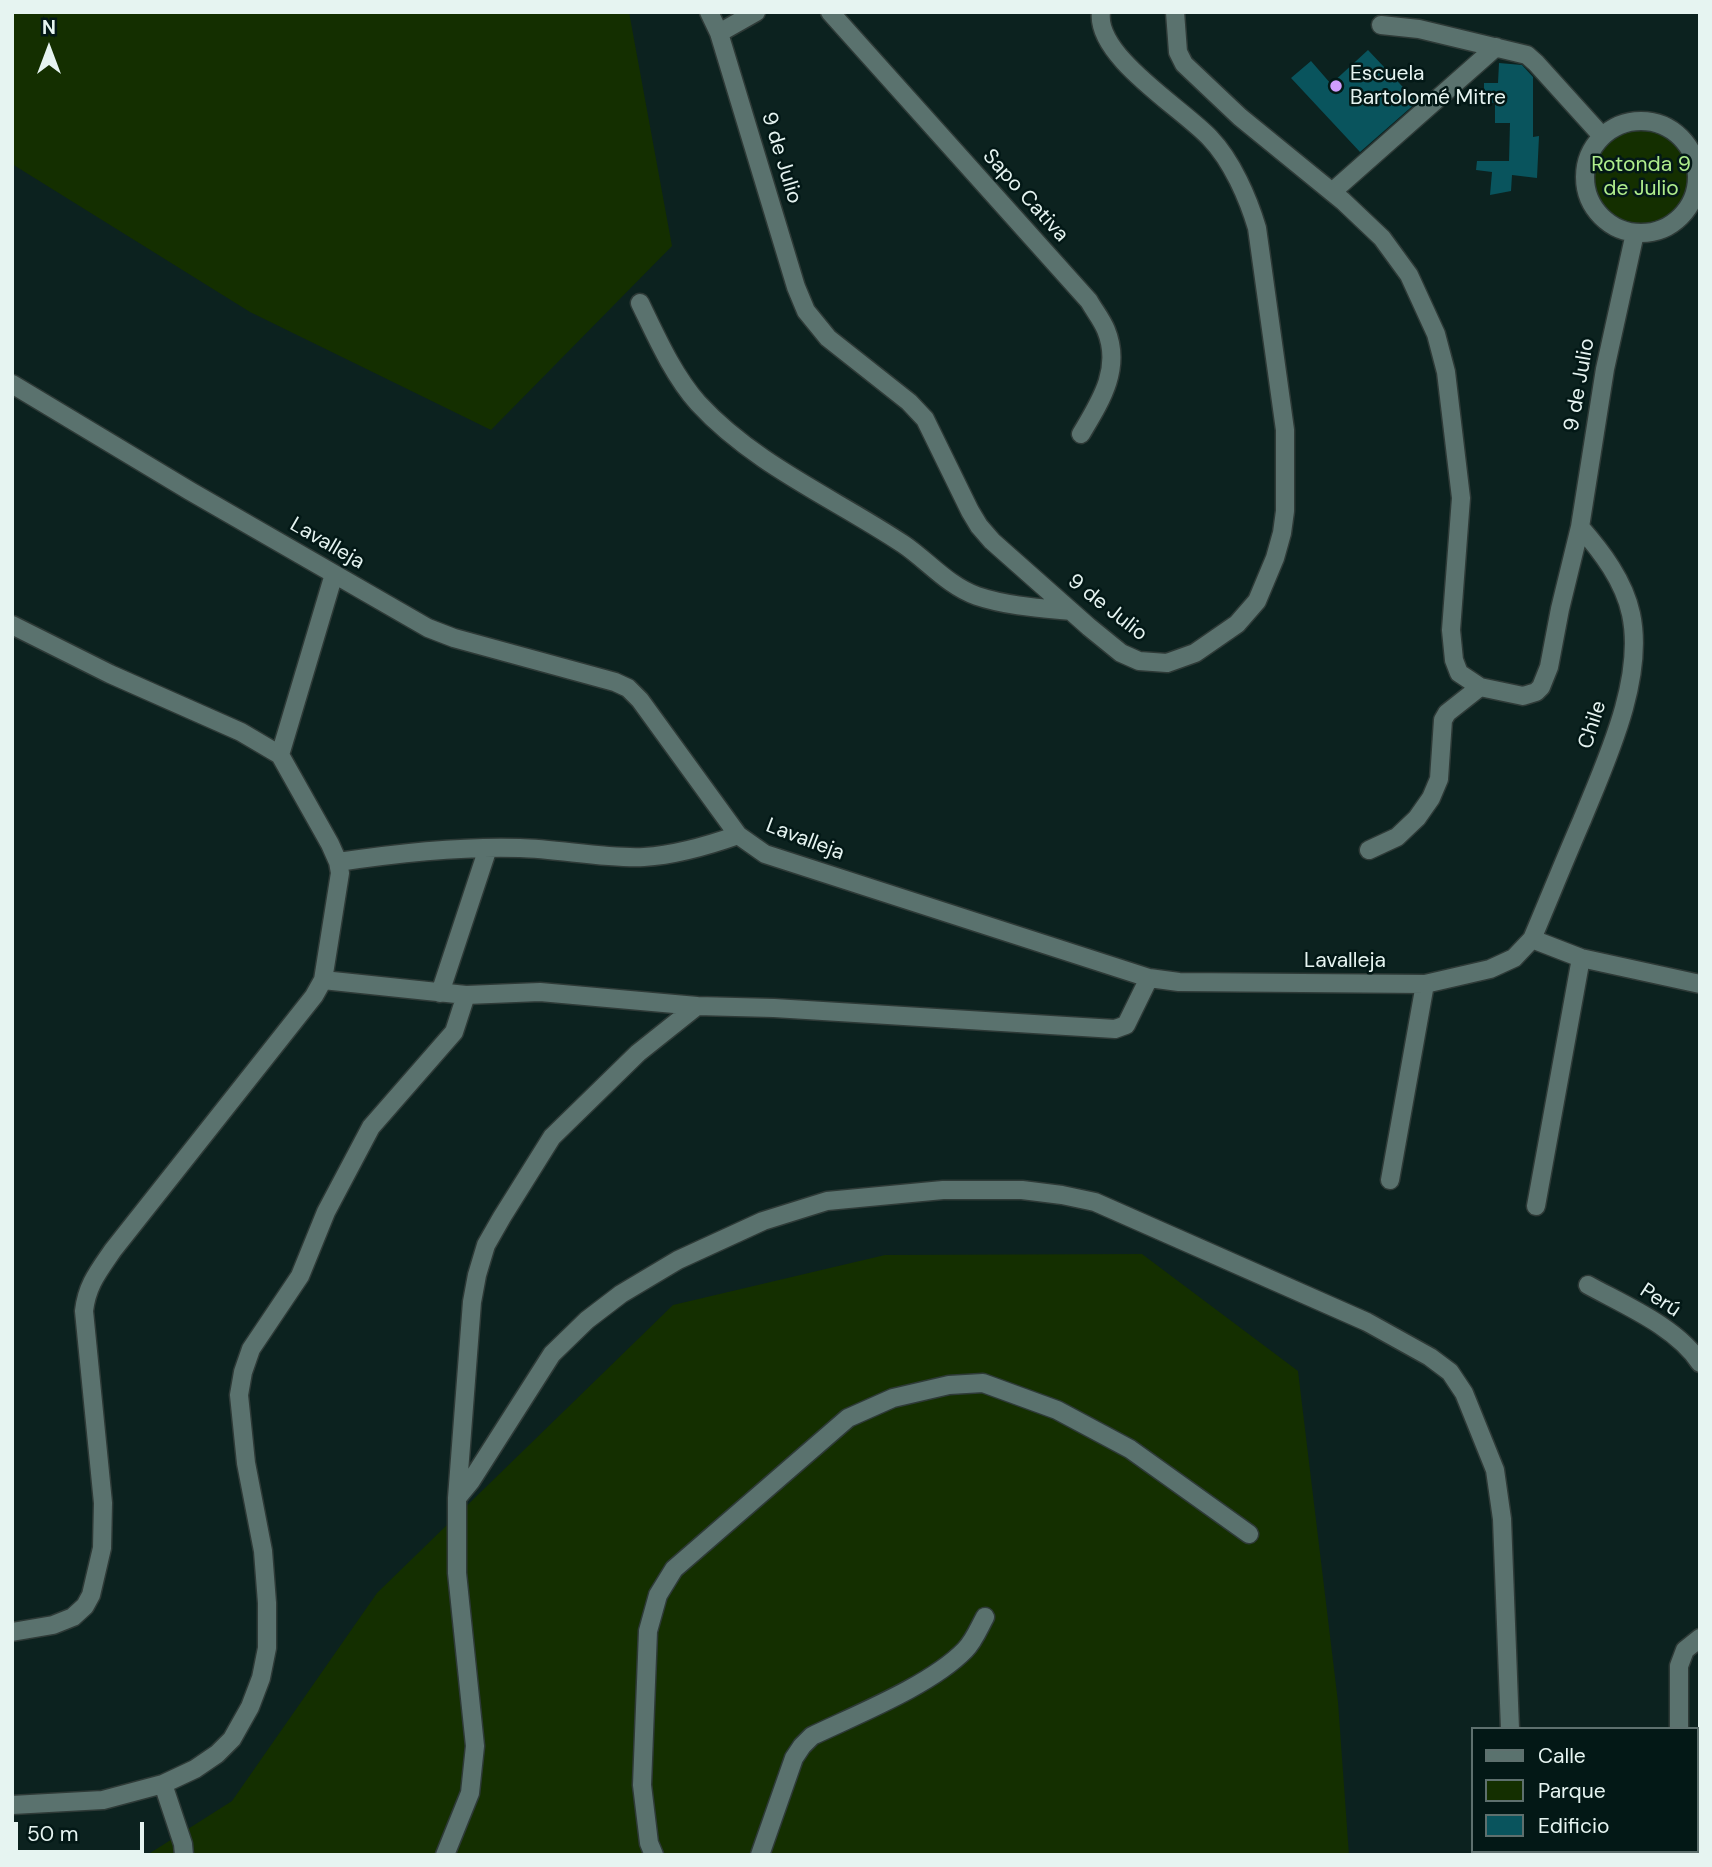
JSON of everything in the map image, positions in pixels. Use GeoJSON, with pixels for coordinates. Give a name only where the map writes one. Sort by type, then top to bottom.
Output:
{"type":"FeatureCollection","features":[{"type":"Feature","properties":{"kind":"street","name":"9 de Julio"},"geometry":{"type":"LineString","coordinates":[[709,12],[719,33],[796,287],[806,312],[828,338],[909,402],[925,419],[979,526],[992,541],[1121,653],[1139,661],[1167,663],[1195,653],[1237,624],[1257,601],[1282,533],[1285,511],[1285,430],[1257,228],[1251,207],[1211,138],[1132,69],[1115,50],[1102,33],[1101,12]]}},
{"type":"Feature","properties":{"kind":"street"},"geometry":{"type":"LineString","coordinates":[[719,33],[756,12]]}},
{"type":"Feature","properties":{"kind":"street","name":"Sapo Cativa"},"geometry":{"type":"LineString","coordinates":[[830,12],[1095,310],[1106,330],[1111,351],[1111,369],[1105,393],[1081,434]]}},
{"type":"Feature","properties":{"kind":"street"},"geometry":{"type":"LineString","coordinates":[[1175,12],[1178,52],[1184,64],[1240,117],[1332,192],[1382,238],[1409,275],[1436,334],[1446,372],[1461,498],[1451,630],[1454,660],[1459,673],[1480,687],[1447,713],[1443,720],[1438,779],[1431,798],[1417,818],[1397,837],[1368,850]]}},
{"type":"Feature","properties":{"kind":"street"},"geometry":{"type":"LineString","coordinates":[[1381,26],[1419,30],[1527,55],[1602,136]]}},
{"type":"Feature","properties":{"kind":"street"},"geometry":{"type":"LineString","coordinates":[[1332,192],[1496,47]]}},
{"type":"Feature","properties":{"kind":"street"},"geometry":{"type":"LineString","coordinates":[[1633,122],[1650,122],[1667,128],[1680,138],[1690,152],[1696,168],[1698,189],[1682,215],[1668,226],[1652,232],[1635,233],[1609,223],[1591,204],[1585,186],[1585,168],[1591,151],[1602,136],[1633,122]]}},
{"type":"Feature","properties":{"kind":"street","name":"9 de Julio"},"geometry":{"type":"LineString","coordinates":[[1480,687],[1523,695],[1536,692],[1541,687],[1549,667],[1580,527],[1605,369],[1635,233]]}},
{"type":"Feature","properties":{"kind":"street"},"geometry":{"type":"LineString","coordinates":[[639,303],[678,375],[695,400],[746,448],[905,545],[938,572],[974,595],[1025,607],[1071,611]]}},
{"type":"Feature","properties":{"kind":"street","name":"Lavalleja"},"geometry":{"type":"LineString","coordinates":[[12,384],[190,491],[428,628],[628,688],[640,700],[738,835],[765,854],[1149,978],[1179,982],[1425,984],[1490,969],[1514,958],[1532,939]]}},
{"type":"Feature","properties":{"kind":"street","name":"Chile"},"geometry":{"type":"LineString","coordinates":[[1532,939],[1618,730],[1634,646],[1631,614],[1618,579],[1602,552],[1580,527]]}},
{"type":"Feature","properties":{"kind":"street"},"geometry":{"type":"LineString","coordinates":[[280,755],[334,574]]}},
{"type":"Feature","properties":{"kind":"street"},"geometry":{"type":"LineString","coordinates":[[12,625],[110,674],[241,732],[280,755],[330,844],[340,873],[323,980],[314,996],[94,1278],[86,1294],[84,1311],[103,1503],[102,1548],[91,1595],[85,1606],[73,1617],[53,1625],[12,1632]]}},
{"type":"Feature","properties":{"kind":"street"},"geometry":{"type":"LineString","coordinates":[[338,862],[383,855],[488,848],[521,848],[641,858],[711,845],[738,835]]}},
{"type":"Feature","properties":{"kind":"street"},"geometry":{"type":"LineString","coordinates":[[440,993],[488,848]]}},
{"type":"Feature","properties":{"kind":"street"},"geometry":{"type":"LineString","coordinates":[[1532,939],[1581,958],[1700,984]]}},
{"type":"Feature","properties":{"kind":"street"},"geometry":{"type":"LineString","coordinates":[[1536,1206],[1581,958]]}},
{"type":"Feature","properties":{"kind":"street"},"geometry":{"type":"LineString","coordinates":[[323,980],[466,995],[540,992],[697,1006],[1115,1028],[1126,1025],[1149,978]]}},
{"type":"Feature","properties":{"kind":"street"},"geometry":{"type":"LineString","coordinates":[[1390,1180],[1425,984]]}},
{"type":"Feature","properties":{"kind":"street"},"geometry":{"type":"LineString","coordinates":[[12,1805],[103,1800],[163,1784],[195,1769],[217,1754],[232,1739],[250,1707],[261,1678],[267,1648],[267,1603],[262,1551],[246,1463],[239,1395],[243,1372],[251,1349],[300,1276],[326,1212],[371,1127],[454,1032],[466,995]]}},
{"type":"Feature","properties":{"kind":"street"},"geometry":{"type":"LineString","coordinates":[[445,1855],[470,1793],[475,1758],[457,1573],[457,1498],[472,1302],[477,1275],[486,1245],[552,1137],[638,1053],[697,1006]]}},
{"type":"Feature","properties":{"kind":"street"},"geometry":{"type":"LineString","coordinates":[[457,1498],[471,1481],[552,1354],[587,1320],[621,1294],[678,1260],[763,1221],[827,1201],[943,1191],[1022,1191],[1073,1197],[1095,1202],[1367,1322],[1430,1357],[1450,1372],[1464,1393],[1495,1470],[1502,1520],[1510,1727]]}},
{"type":"Feature","properties":{"kind":"street","name":"Perú"},"geometry":{"type":"LineString","coordinates":[[1588,1285],[1656,1322],[1695,1355],[1700,1363]]}},
{"type":"Feature","properties":{"kind":"street"},"geometry":{"type":"LineString","coordinates":[[654,1855],[649,1843],[642,1785],[648,1631],[658,1595],[674,1569],[848,1418],[893,1398],[949,1385],[983,1383],[1057,1410],[1130,1449],[1249,1534]]}},
{"type":"Feature","properties":{"kind":"street"},"geometry":{"type":"LineString","coordinates":[[760,1855],[794,1758],[802,1746],[813,1736],[946,1667],[967,1648],[985,1617]]}},
{"type":"Feature","properties":{"kind":"street"},"geometry":{"type":"LineString","coordinates":[[1679,1727],[1679,1667],[1685,1650],[1700,1638]]}},
{"type":"Feature","properties":{"kind":"street"},"geometry":{"type":"LineString","coordinates":[[163,1784],[183,1844],[184,1855]]}},
{"type":"Feature","properties":{"kind":"green space"},"geometry":{"type":"Polygon","coordinates":[[[12,12],[629,12],[672,246],[491,430],[250,312],[12,164],[12,12]]]}},
{"type":"Feature","properties":{"kind":"green space","name":"Rotonda 9 de Julio"},"geometry":{"type":"Polygon","coordinates":[[[1641,121],[1662,126],[1680,138],[1692,156],[1697,177],[1692,198],[1680,216],[1662,228],[1641,233],[1620,228],[1602,216],[1590,198],[1585,177],[1590,156],[1602,138],[1620,126],[1641,121]]]}},
{"type":"Feature","properties":{"kind":"green space"},"geometry":{"type":"Polygon","coordinates":[[[1142,1254],[1298,1371],[1338,1702],[1349,1855],[147,1855],[232,1801],[377,1593],[673,1305],[885,1255],[1142,1254]]]}},
{"type":"Feature","properties":{"kind":"building"},"geometry":{"type":"Polygon","coordinates":[[[1368,50],[1417,102],[1360,152],[1291,78],[1311,61],[1331,84],[1368,50]]]}},
{"type":"Feature","properties":{"kind":"building"},"geometry":{"type":"Polygon","coordinates":[[[1499,63],[1522,65],[1533,77],[1533,137],[1539,136],[1537,178],[1512,175],[1511,191],[1490,195],[1492,172],[1476,170],[1477,161],[1509,161],[1510,123],[1495,123],[1495,103],[1484,102],[1484,83],[1498,83],[1499,63]]]}},
{"type":"Feature","properties":{"kind":"place","name":"Escuela Bartolomé Mitre"},"geometry":{"type":"Point","coordinates":[1336,86]}}]}
